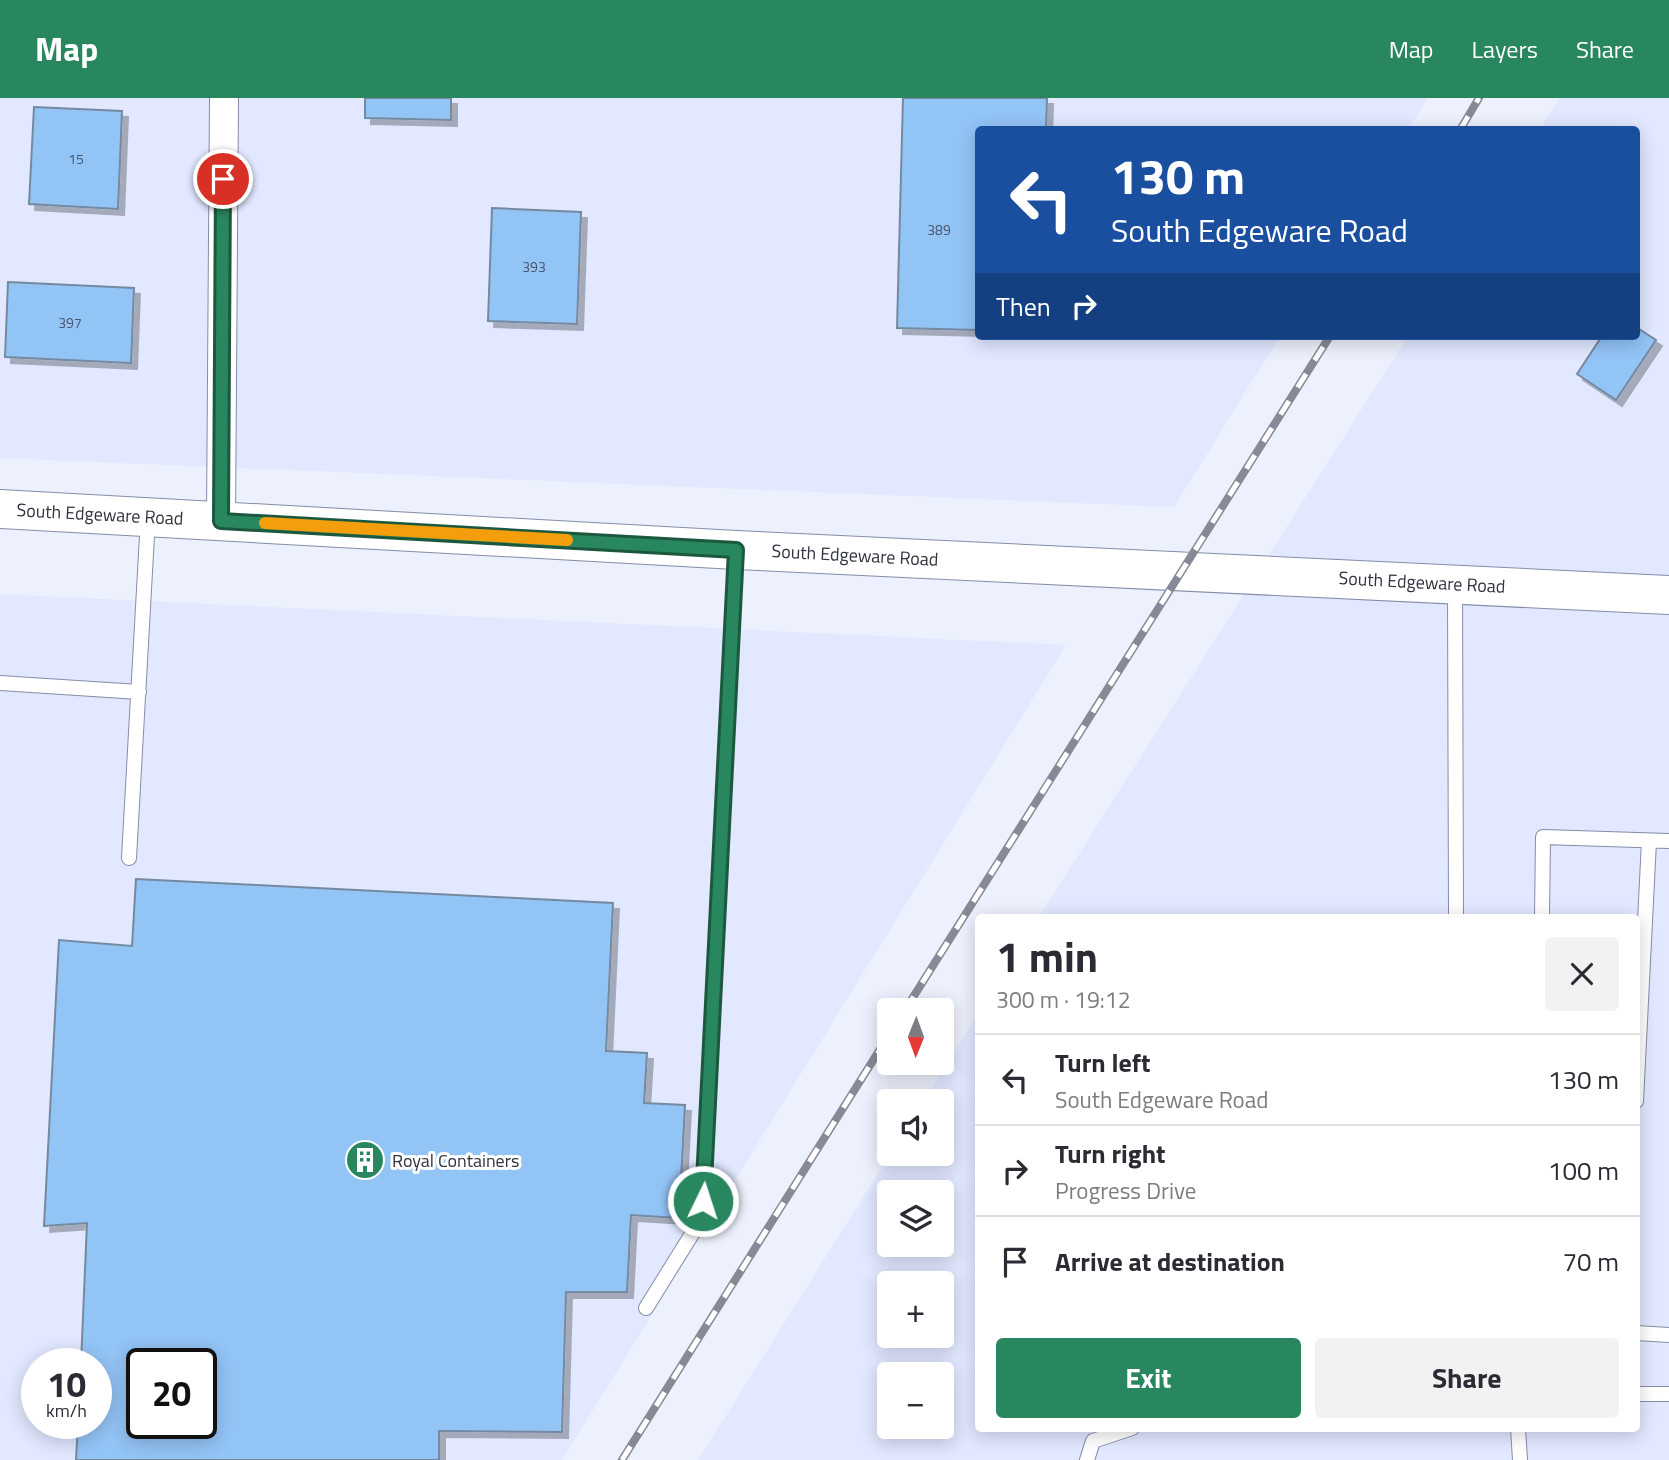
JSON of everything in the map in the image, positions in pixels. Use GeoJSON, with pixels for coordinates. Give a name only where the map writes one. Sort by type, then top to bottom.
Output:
{"type":"FeatureCollection","features":[{"type":"Feature","properties":{"kind":"main road","name":"South Edgeware Road"},"geometry":{"type":"LineString","coordinates":[[0,509],[736,550],[1669,595]]}},
{"type":"Feature","properties":{"kind":"street"},"geometry":{"type":"LineString","coordinates":[[221,521],[224,98]]}},
{"type":"Feature","properties":{"kind":"lane"},"geometry":{"type":"LineString","coordinates":[[129,858],[148,517]]}},
{"type":"Feature","properties":{"kind":"lane"},"geometry":{"type":"LineString","coordinates":[[646,1308],[692,1234],[703,1201],[736,550]]}},
{"type":"Feature","properties":{"kind":"lane"},"geometry":{"type":"LineString","coordinates":[[1455,584],[1456,914]]}},
{"type":"Feature","properties":{"kind":"lane"},"geometry":{"type":"LineString","coordinates":[[0,683],[139,692]]}},
{"type":"Feature","properties":{"kind":"lane"},"geometry":{"type":"LineString","coordinates":[[1542,914],[1543,837],[1669,841]]}},
{"type":"Feature","properties":{"kind":"lane"},"geometry":{"type":"LineString","coordinates":[[1640,1021],[1649,841]]}},
{"type":"Feature","properties":{"kind":"lane"},"geometry":{"type":"LineString","coordinates":[[1640,1333],[1669,1335]]}},
{"type":"Feature","properties":{"kind":"lane"},"geometry":{"type":"LineString","coordinates":[[1640,1394],[1669,1394]]}},
{"type":"Feature","properties":{"kind":"lane"},"geometry":{"type":"LineString","coordinates":[[1087,1460],[1093,1441],[1120,1432]]}},
{"type":"Feature","properties":{"kind":"lane"},"geometry":{"type":"LineString","coordinates":[[1518,1432],[1520,1460]]}},
{"type":"Feature","properties":{"kind":"shaded area"},"geometry":{"type":"Polygon","coordinates":[[[0,98],[1428,98],[1410,126],[975,126],[975,340],[1278,340],[1174,507],[0,458],[0,98]]]}},
{"type":"Feature","properties":{"kind":"shaded area"},"geometry":{"type":"Polygon","coordinates":[[[1560,98],[1669,98],[1669,1460],[698,1460],[883,1166],[954,1166],[954,1089],[931,1089],[940,1075],[954,1075],[954,1053],[975,1019],[975,1432],[1640,1432],[1640,914],[1041,914],[1405,340],[1640,340],[1640,126],[1542,126],[1560,98]]]}},
{"type":"Feature","properties":{"kind":"shaded area"},"geometry":{"type":"Polygon","coordinates":[[[0,594],[1066,645],[562,1460],[0,1460],[0,594]]]}},
{"type":"Feature","properties":{"kind":"building"},"geometry":{"type":"Polygon","coordinates":[[[365,98],[451,98],[451,120],[365,118],[365,98]]]}},
{"type":"Feature","properties":{"kind":"building"},"geometry":{"type":"Polygon","coordinates":[[[903,98],[1047,98],[1046,126],[975,126],[975,330],[897,328],[903,98]]]}},
{"type":"Feature","properties":{"kind":"building"},"geometry":{"type":"Polygon","coordinates":[[[34,107],[122,111],[118,209],[29,204],[34,107]]]}},
{"type":"Feature","properties":{"kind":"building"},"geometry":{"type":"Polygon","coordinates":[[[492,208],[581,212],[577,324],[488,321],[492,208]]]}},
{"type":"Feature","properties":{"kind":"building"},"geometry":{"type":"Polygon","coordinates":[[[8,282],[134,288],[131,363],[5,357],[8,282]]]}},
{"type":"Feature","properties":{"kind":"building"},"geometry":{"type":"Polygon","coordinates":[[[1640,330],[1656,340],[1616,400],[1577,374],[1599,340],[1640,340],[1640,330]]]}},
{"type":"Feature","properties":{"kind":"building","name":"Royal Containers"},"geometry":{"type":"Polygon","coordinates":[[[136,879],[613,903],[606,1051],[647,1053],[644,1103],[685,1105],[679,1218],[631,1215],[627,1292],[566,1292],[562,1432],[439,1431],[439,1460],[76,1460],[77,1439],[112,1439],[112,1348],[82,1348],[87,1223],[44,1226],[59,940],[132,946],[136,879]]]}},
{"type":"Feature","properties":{"kind":"railway"},"geometry":{"type":"LineString","coordinates":[[1462,126],[1479,98]]}},
{"type":"Feature","properties":{"kind":"railway"},"geometry":{"type":"LineString","coordinates":[[913,998],[1327,340]]}},
{"type":"Feature","properties":{"kind":"railway"},"geometry":{"type":"LineString","coordinates":[[622,1460],[877,1054]]}},
{"type":"Feature","properties":{"kind":"slow traffic"},"geometry":{"type":"LineString","coordinates":[[265,523],[567,540]]}},
{"type":"Feature","properties":{"kind":"place","name":"Royal Containers"},"geometry":{"type":"Point","coordinates":[365,1160]}},
{"type":"Feature","properties":{"kind":"route"},"geometry":{"type":"LineString","coordinates":[[223,179],[221,521],[736,550],[703,1201]]}}]}
